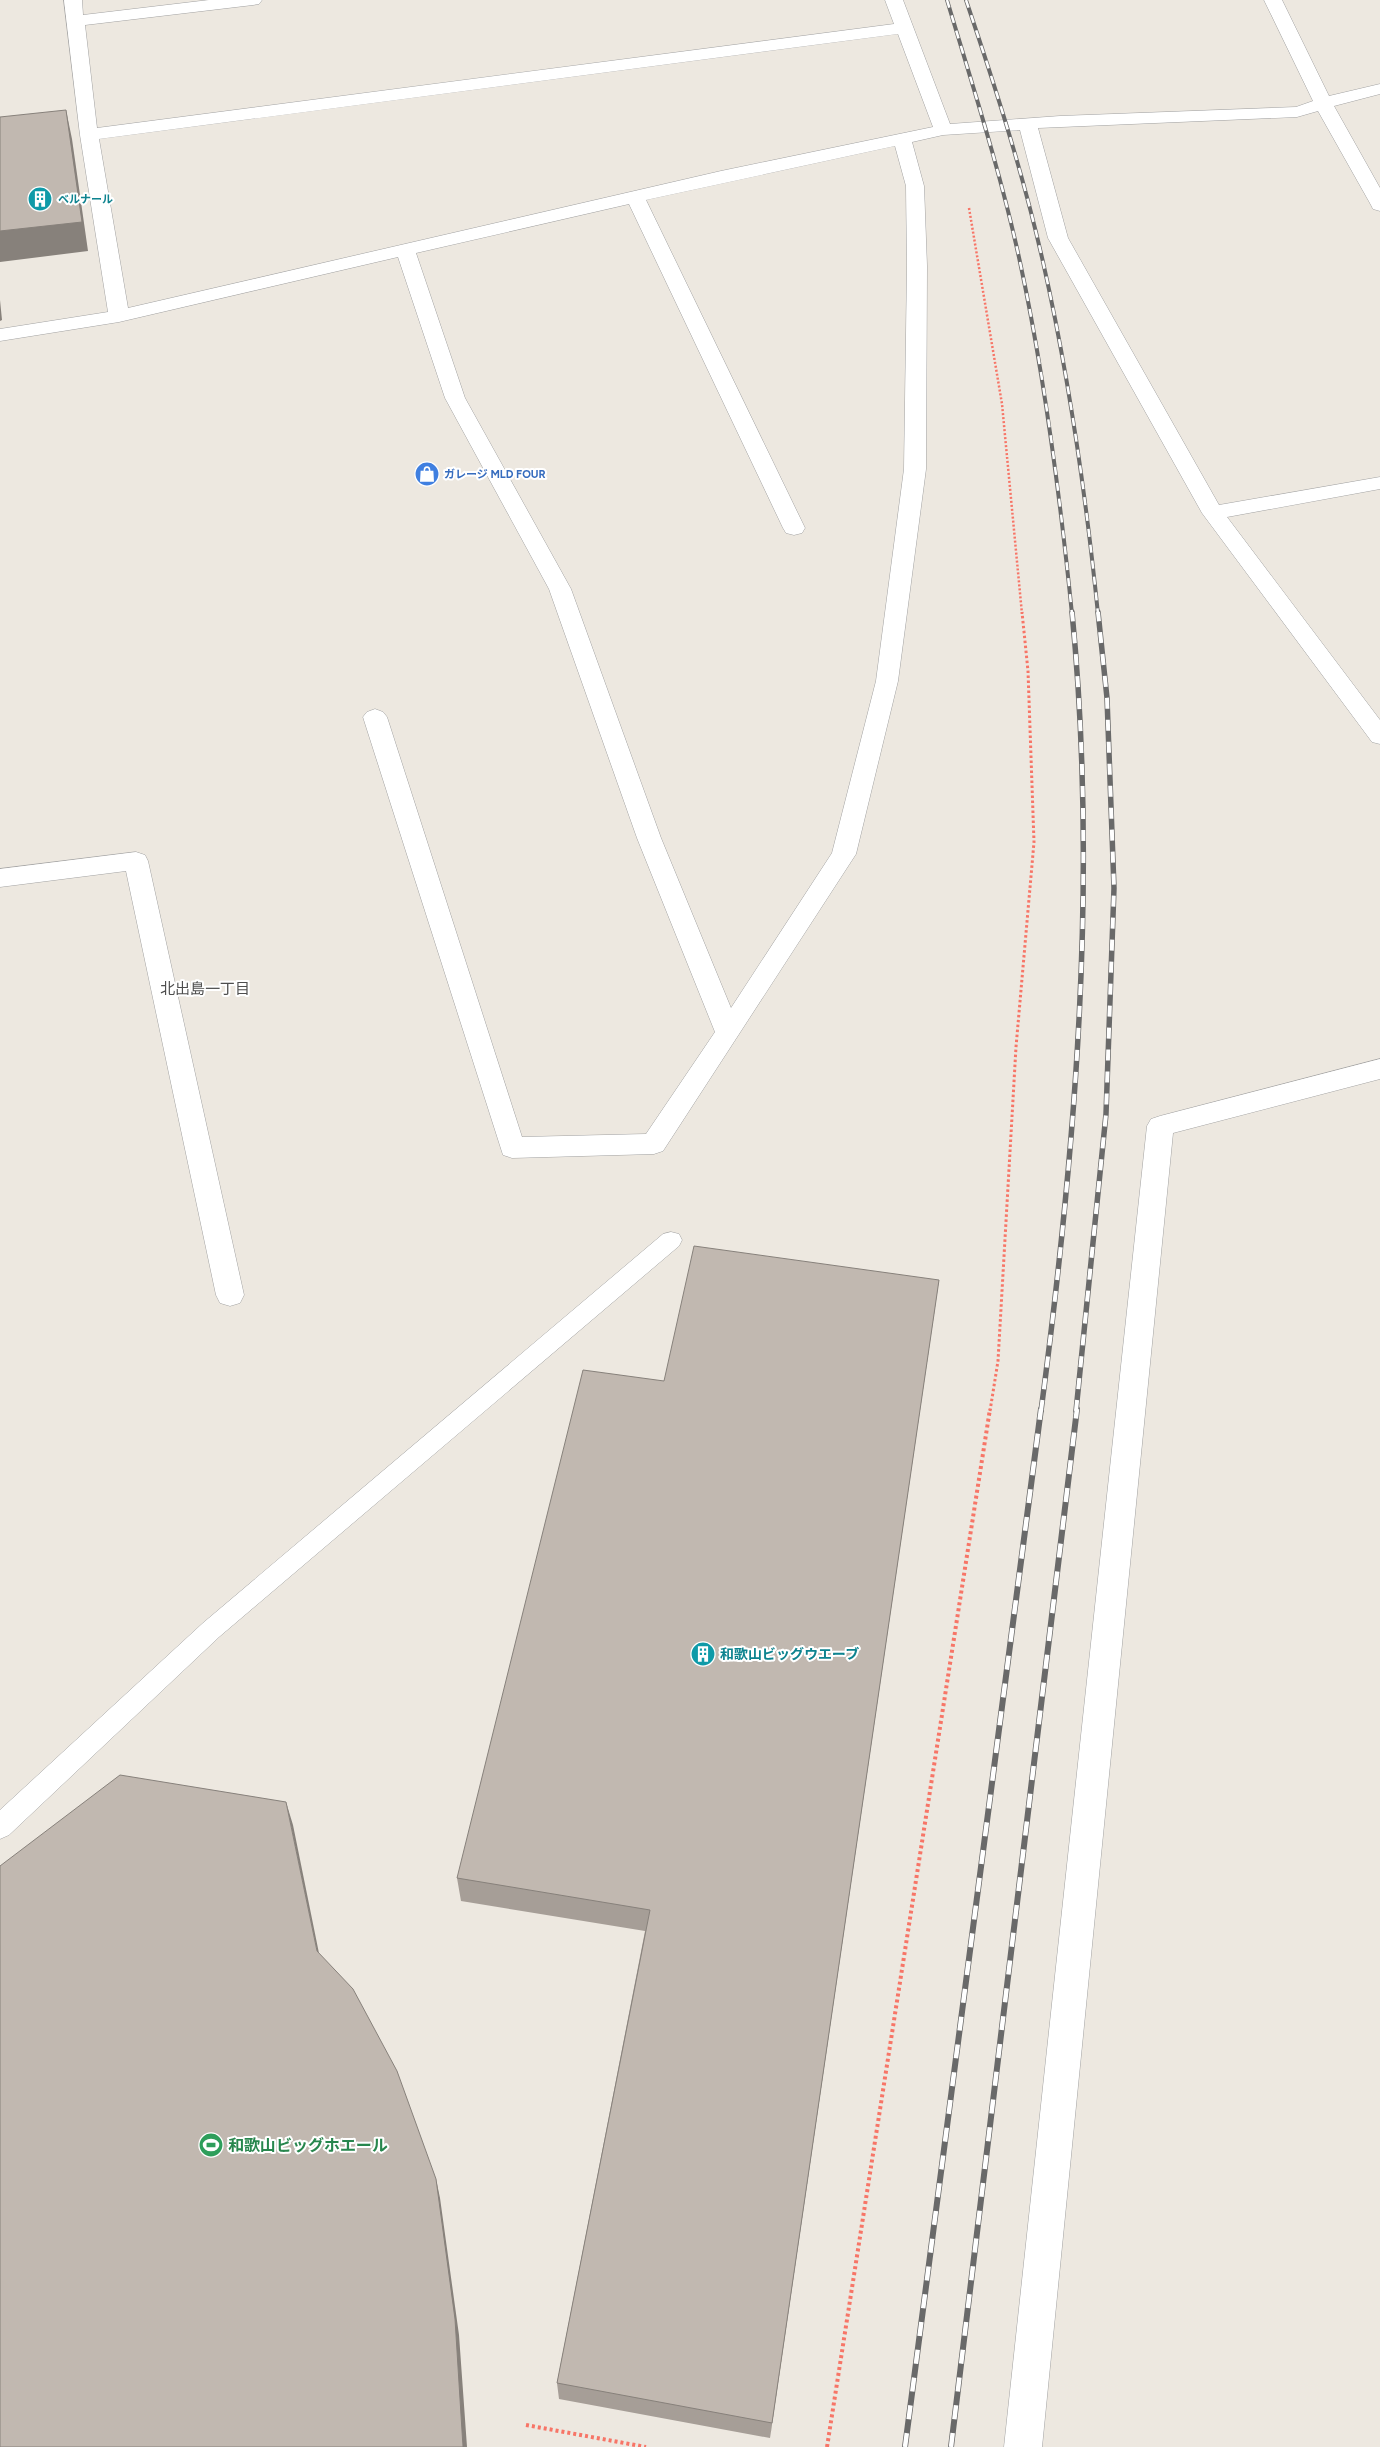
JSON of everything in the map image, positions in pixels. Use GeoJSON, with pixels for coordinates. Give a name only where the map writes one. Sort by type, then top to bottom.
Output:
{"type":"FeatureCollection","features":[{"type":"Feature","properties":{"kind":"street"},"geometry":{"type":"LineString","coordinates":[[73,0],[89,135],[118,316]]}},
{"type":"Feature","properties":{"kind":"street"},"geometry":{"type":"LineString","coordinates":[[75,21],[253,0]]}},
{"type":"Feature","properties":{"kind":"street"},"geometry":{"type":"LineString","coordinates":[[894,0],[943,130]]}},
{"type":"Feature","properties":{"kind":"street"},"geometry":{"type":"LineString","coordinates":[[1273,0],[1324,105],[1380,205]]}},
{"type":"Feature","properties":{"kind":"street"},"geometry":{"type":"LineString","coordinates":[[89,135],[903,28]]}},
{"type":"Feature","properties":{"kind":"street"},"geometry":{"type":"LineString","coordinates":[[0,335],[118,316],[635,197],[943,130],[1027,123],[1297,112],[1362,92],[1380,89]]}},
{"type":"Feature","properties":{"kind":"street"},"geometry":{"type":"LineString","coordinates":[[1027,123],[1058,238],[1213,513],[1380,736]]}},
{"type":"Feature","properties":{"kind":"street"},"geometry":{"type":"LineString","coordinates":[[375,717],[512,1148],[654,1144],[844,854],[887,681],[915,469],[917,266],[915,186],[902,138]]}},
{"type":"Feature","properties":{"kind":"street"},"geometry":{"type":"LineString","coordinates":[[635,197],[794,528]]}},
{"type":"Feature","properties":{"kind":"street"},"geometry":{"type":"LineString","coordinates":[[406,251],[455,398],[560,589],[649,838],[728,1033]]}},
{"type":"Feature","properties":{"kind":"street"},"geometry":{"type":"LineString","coordinates":[[1213,513],[1380,483]]}},
{"type":"Feature","properties":{"kind":"street"},"geometry":{"type":"LineString","coordinates":[[0,878],[136,861],[230,1295]]}},
{"type":"Feature","properties":{"kind":"street"},"geometry":{"type":"LineString","coordinates":[[1023,2447],[1160,1126],[1380,1069]]}},
{"type":"Feature","properties":{"kind":"lane"},"geometry":{"type":"LineString","coordinates":[[0,1827],[210,1630],[545,1349],[671,1240]]}},
{"type":"Feature","properties":{"kind":"path"},"geometry":{"type":"LineString","coordinates":[[828,2447],[998,1361],[1016,1047],[1034,842],[1028,671],[1002,404],[970,208]]}},
{"type":"Feature","properties":{"kind":"path"},"geometry":{"type":"LineString","coordinates":[[526,2425],[646,2447]]}},
{"type":"Feature","properties":{"kind":"building","name":"ベルナール"},"geometry":{"type":"Polygon","coordinates":[[[66,110],[82,222],[0,231],[0,117],[66,110]]]}},
{"type":"Feature","properties":{"kind":"building","name":"和歌山ビッグウエーブ"},"geometry":{"type":"Polygon","coordinates":[[[694,1246],[939,1280],[772,2423],[557,2383],[650,1910],[457,1878],[583,1370],[664,1381],[694,1246]]]}},
{"type":"Feature","properties":{"kind":"building","name":"和歌山ビッグホエール"},"geometry":{"type":"Polygon","coordinates":[[[120,1775],[286,1802],[317,1951],[353,1989],[397,2071],[436,2179],[455,2319],[463,2447],[0,2447],[0,1866],[120,1775]]]}},
{"type":"Feature","properties":{"kind":"railway"},"geometry":{"type":"LineString","coordinates":[[947,0],[1004,196],[1029,306],[1051,437],[1072,614]]}},
{"type":"Feature","properties":{"kind":"railway"},"geometry":{"type":"LineString","coordinates":[[966,0],[998,97],[1043,262],[1061,349],[1076,437],[1098,614]]}},
{"type":"Feature","properties":{"kind":"railway"},"geometry":{"type":"LineString","coordinates":[[1041,1411],[1064,1212],[1073,1112],[1083,912],[1080,712],[1072,612]]}},
{"type":"Feature","properties":{"kind":"railway"},"geometry":{"type":"LineString","coordinates":[[1076,1411],[1106,1114],[1114,888],[1107,698],[1098,612]]}},
{"type":"Feature","properties":{"kind":"railway"},"geometry":{"type":"LineString","coordinates":[[905,2447],[1041,1409]]}},
{"type":"Feature","properties":{"kind":"railway"},"geometry":{"type":"LineString","coordinates":[[951,2447],[1077,1409]]}},
{"type":"Feature","properties":{"kind":"place","name":"ベルナール"},"geometry":{"type":"Point","coordinates":[40,199]}},
{"type":"Feature","properties":{"kind":"place","name":"ガレージ MLD FOUR"},"geometry":{"type":"Point","coordinates":[427,474]}},
{"type":"Feature","properties":{"kind":"place","name":"和歌山ビッグウエーブ"},"geometry":{"type":"Point","coordinates":[703,1654]}},
{"type":"Feature","properties":{"kind":"place","name":"和歌山ビッグホエール"},"geometry":{"type":"Point","coordinates":[211,2145]}},
{"type":"Feature","properties":{"kind":"district","name":"北出島一丁目"},"geometry":{"type":"Point","coordinates":[205,989]}}]}
